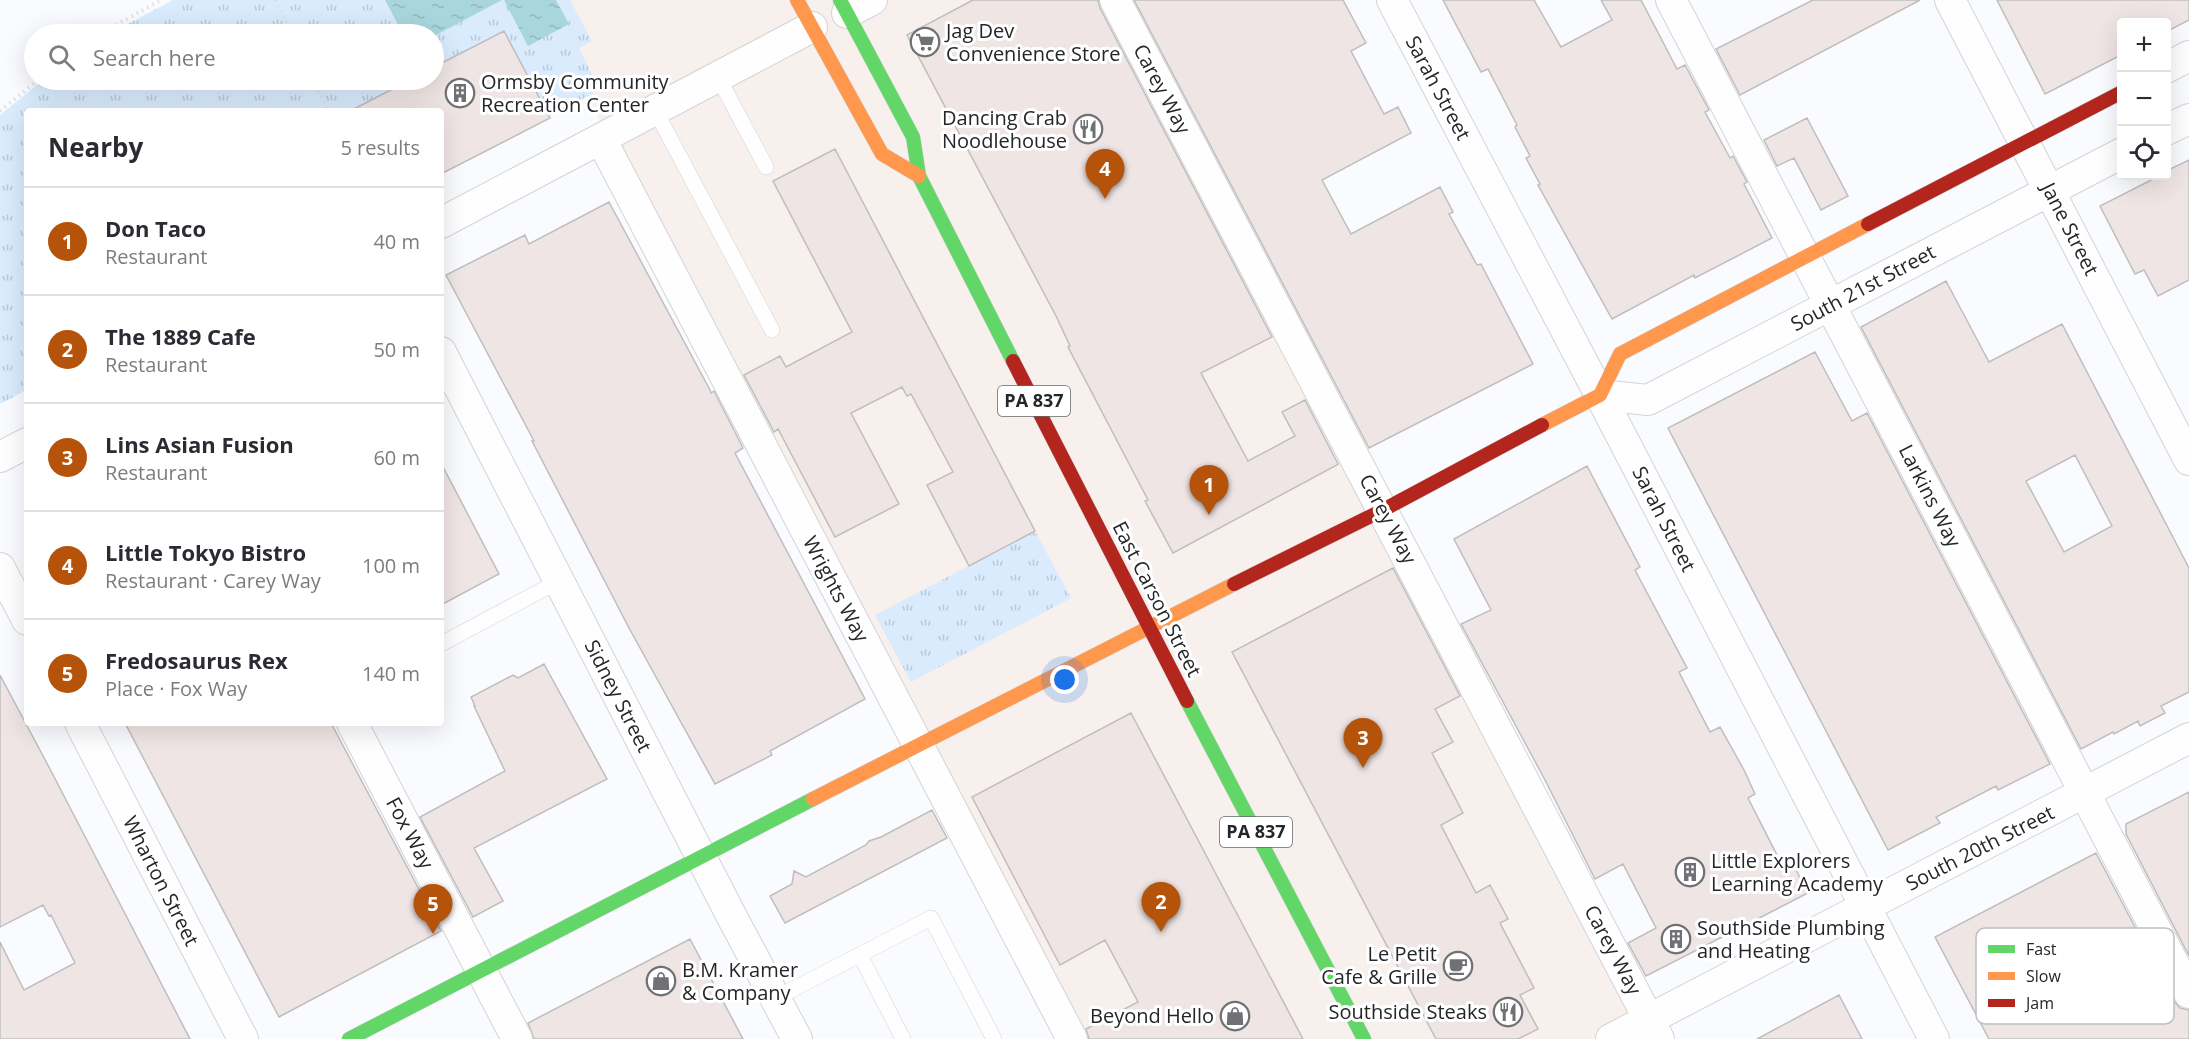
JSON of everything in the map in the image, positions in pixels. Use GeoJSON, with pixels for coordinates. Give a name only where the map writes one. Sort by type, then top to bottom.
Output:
{"type":"FeatureCollection","features":[{"type":"Feature","properties":{"kind":"street"},"geometry":{"type":"LineString","coordinates":[[797,0],[882,154],[919,176]]}},
{"type":"Feature","properties":{"kind":"street","name":"Carey Way"},"geometry":{"type":"LineString","coordinates":[[1115,0],[1654,1029]]}},
{"type":"Feature","properties":{"kind":"street","name":"Sarah Street"},"geometry":{"type":"LineString","coordinates":[[1392,0],[1934,1039]]}},
{"type":"Feature","properties":{"kind":"street","name":"Larkins Way"},"geometry":{"type":"LineString","coordinates":[[1671,0],[2155,928]]}},
{"type":"Feature","properties":{"kind":"street","name":"Jane Street"},"geometry":{"type":"LineString","coordinates":[[1950,0],[2189,460]]}},
{"type":"Feature","properties":{"kind":"street","name":"East Carson Street"},"geometry":{"type":"LineString","coordinates":[[853,4],[913,137],[919,176],[1148,626],[1364,1039]]}},
{"type":"Feature","properties":{"kind":"street"},"geometry":{"type":"LineString","coordinates":[[444,221],[812,27]]}},
{"type":"Feature","properties":{"kind":"street"},"geometry":{"type":"LineString","coordinates":[[2171,65],[2189,56]]}},
{"type":"Feature","properties":{"kind":"street"},"geometry":{"type":"LineString","coordinates":[[350,1039],[1148,626],[1383,510],[1600,395],[1620,354],[2117,94]]}},
{"type":"Feature","properties":{"kind":"street"},"geometry":{"type":"LineString","coordinates":[[2171,128],[2189,119]]}},
{"type":"Feature","properties":{"kind":"street","name":"Wrights Way"},"geometry":{"type":"LineString","coordinates":[[601,139],[1072,1039]]}},
{"type":"Feature","properties":{"kind":"street","name":"South 21st Street"},"geometry":{"type":"LineString","coordinates":[[1600,395],[1648,400],[2117,155]]}},
{"type":"Feature","properties":{"kind":"street","name":"Sidney Street"},"geometry":{"type":"LineString","coordinates":[[444,358],[797,1039]]}},
{"type":"Feature","properties":{"kind":"street"},"geometry":{"type":"LineString","coordinates":[[0,457],[24,444]]}},
{"type":"Feature","properties":{"kind":"street"},"geometry":{"type":"LineString","coordinates":[[0,568],[24,614]]}},
{"type":"Feature","properties":{"kind":"street","name":"Wharton Street"},"geometry":{"type":"LineString","coordinates":[[82,726],[243,1039]]}},
{"type":"Feature","properties":{"kind":"street","name":"Fox Way"},"geometry":{"type":"LineString","coordinates":[[354,726],[517,1039]]}},
{"type":"Feature","properties":{"kind":"street","name":"South 20th Street"},"geometry":{"type":"LineString","coordinates":[[1611,1039],[1654,1029],[1865,907],[2189,738]]}},
{"type":"Feature","properties":{"kind":"street","name":"Larkins Way"},"geometry":{"type":"LineString","coordinates":[[2174,965],[2189,993]]}},
{"type":"Feature","properties":{"kind":"lane"},"geometry":{"type":"LineString","coordinates":[[718,77],[766,167]]}},
{"type":"Feature","properties":{"kind":"lane"},"geometry":{"type":"LineString","coordinates":[[655,110],[772,330]]}},
{"type":"Feature","properties":{"kind":"lane"},"geometry":{"type":"LineString","coordinates":[[444,642],[560,581]]}},
{"type":"Feature","properties":{"kind":"lane"},"geometry":{"type":"LineString","coordinates":[[776,998],[932,918],[994,1039]]}},
{"type":"Feature","properties":{"kind":"lane"},"geometry":{"type":"LineString","coordinates":[[860,955],[903,1039]]}},
{"type":"Feature","properties":{"kind":"path"},"geometry":{"type":"LineString","coordinates":[[118,24],[161,0]]}},
{"type":"Feature","properties":{"kind":"path"},"geometry":{"type":"LineString","coordinates":[[275,0],[287,24]]}},
{"type":"Feature","properties":{"kind":"path"},"geometry":{"type":"LineString","coordinates":[[0,111],[26,90]]}},
{"type":"Feature","properties":{"kind":"path"},"geometry":{"type":"LineString","coordinates":[[318,90],[327,108]]}},
{"type":"Feature","properties":{"kind":"shaded area"},"geometry":{"type":"Polygon","coordinates":[[[536,0],[1115,0],[1660,1039],[1082,1039],[536,0]]]}},
{"type":"Feature","properties":{"kind":"green space"},"geometry":{"type":"Polygon","coordinates":[[[173,0],[570,0],[592,41],[579,48],[600,90],[444,170],[444,108],[24,108],[24,392],[0,404],[0,115],[31,90],[444,90],[444,24],[128,24],[173,0]]]}},
{"type":"Feature","properties":{"kind":"green space"},"geometry":{"type":"Polygon","coordinates":[[[1035,531],[1071,598],[911,682],[875,615],[1035,531]]]}},
{"type":"Feature","properties":{"kind":"water"},"geometry":{"type":"Polygon","coordinates":[[[385,0],[502,0],[444,31],[444,24],[398,24],[385,0]]]}},
{"type":"Feature","properties":{"kind":"water"},"geometry":{"type":"Polygon","coordinates":[[[504,0],[556,0],[569,24],[528,46],[504,0]]]}},
{"type":"Feature","properties":{"kind":"building"},"geometry":{"type":"Polygon","coordinates":[[[973,0],[1098,0],[1100,8],[1272,337],[1201,373],[1248,461],[1295,436],[1282,412],[1305,400],[1337,465],[1173,553],[1068,347],[1070,346],[1056,316],[907,35],[973,0]]]}},
{"type":"Feature","properties":{"kind":"building"},"geometry":{"type":"Polygon","coordinates":[[[1134,0],[1343,0],[1366,43],[1351,51],[1384,114],[1398,107],[1411,133],[1322,180],[1351,234],[1440,187],[1453,212],[1449,214],[1477,265],[1481,264],[1533,364],[1369,448],[1134,0]]]}},
{"type":"Feature","properties":{"kind":"building"},"geometry":{"type":"Polygon","coordinates":[[[1443,0],[1534,0],[1561,47],[1612,20],[1601,0],[1641,0],[1677,69],[1685,65],[1709,110],[1705,112],[1730,158],[1733,156],[1747,182],[1744,184],[1772,238],[1695,278],[1694,275],[1612,319],[1538,185],[1540,184],[1526,158],[1530,156],[1515,127],[1517,125],[1488,69],[1481,72],[1443,0]]]}},
{"type":"Feature","properties":{"kind":"building"},"geometry":{"type":"Polygon","coordinates":[[[1813,0],[1920,0],[1740,95],[1716,49],[1813,0]]]}},
{"type":"Feature","properties":{"kind":"building"},"geometry":{"type":"Polygon","coordinates":[[[1997,0],[2189,0],[2189,20],[2171,29],[2171,18],[2117,18],[2117,57],[2045,94],[1997,0]]]}},
{"type":"Feature","properties":{"kind":"building","name":"Ormsby Community Recreation Center"},"geometry":{"type":"Polygon","coordinates":[[[504,31],[550,118],[444,172],[444,108],[356,108],[391,90],[444,90],[444,62],[504,31]]]}},
{"type":"Feature","properties":{"kind":"building"},"geometry":{"type":"Polygon","coordinates":[[[1807,118],[1848,196],[1821,210],[1794,158],[1777,166],[1764,140],[1807,118]]]}},
{"type":"Feature","properties":{"kind":"building"},"geometry":{"type":"Polygon","coordinates":[[[835,149],[1035,531],[969,566],[927,485],[953,472],[911,394],[907,396],[902,387],[851,413],[899,504],[835,537],[778,429],[774,432],[744,375],[780,356],[786,367],[852,332],[773,181],[835,149]]]}},
{"type":"Feature","properties":{"kind":"building"},"geometry":{"type":"Polygon","coordinates":[[[2189,160],[2189,280],[2158,296],[2144,270],[2135,274],[2100,206],[2151,180],[2171,180],[2171,169],[2189,160]]]}},
{"type":"Feature","properties":{"kind":"building"},"geometry":{"type":"Polygon","coordinates":[[[609,202],[711,393],[714,391],[743,448],[735,453],[865,699],[770,751],[772,755],[715,784],[629,628],[446,275],[525,235],[529,244],[609,202]]]}},
{"type":"Feature","properties":{"kind":"building"},"geometry":{"type":"Polygon","coordinates":[[[1946,281],[1989,362],[2062,324],[2189,568],[2189,692],[2161,706],[2165,713],[2140,726],[2138,721],[2081,749],[1861,327],[1946,281]],[[2075,455],[2026,481],[2064,552],[2112,526],[2075,455]]]}},
{"type":"Feature","properties":{"kind":"building"},"geometry":{"type":"Polygon","coordinates":[[[1815,352],[1852,421],[1867,413],[2050,764],[1998,790],[1996,786],[1936,817],[1940,823],[1888,850],[1668,428],[1815,352]]]}},
{"type":"Feature","properties":{"kind":"building"},"geometry":{"type":"Polygon","coordinates":[[[1587,466],[1640,567],[1635,570],[1687,668],[1679,672],[1710,732],[1720,727],[1755,794],[1748,798],[1781,863],[1790,858],[1808,893],[1646,976],[1628,943],[1656,928],[1623,864],[1595,879],[1461,624],[1491,610],[1454,539],[1587,466]]]}},
{"type":"Feature","properties":{"kind":"building"},"geometry":{"type":"Polygon","coordinates":[[[444,469],[499,574],[444,603],[444,469]]]}},
{"type":"Feature","properties":{"kind":"building"},"geometry":{"type":"Polygon","coordinates":[[[1393,568],[1460,696],[1435,709],[1453,742],[1432,753],[1463,813],[1441,825],[1476,893],[1490,885],[1508,919],[1500,923],[1534,988],[1520,995],[1538,1029],[1518,1039],[1436,1039],[1232,652],[1393,568]]]}},
{"type":"Feature","properties":{"kind":"building"},"geometry":{"type":"Polygon","coordinates":[[[544,664],[607,779],[474,848],[503,901],[473,917],[420,817],[505,771],[471,697],[513,675],[518,678],[544,664]]]}},
{"type":"Feature","properties":{"kind":"building"},"geometry":{"type":"Polygon","coordinates":[[[0,675],[24,720],[24,726],[27,726],[50,769],[190,1039],[0,1039],[0,942],[24,990],[75,963],[51,915],[49,916],[43,905],[0,927],[0,675]]]}},
{"type":"Feature","properties":{"kind":"building"},"geometry":{"type":"Polygon","coordinates":[[[1131,713],[1303,1039],[1089,1039],[1086,1029],[1138,1002],[1105,940],[1060,965],[972,797],[1131,713]]]}},
{"type":"Feature","properties":{"kind":"building"},"geometry":{"type":"Polygon","coordinates":[[[127,726],[333,726],[441,931],[279,1017],[127,726]]]}},
{"type":"Feature","properties":{"kind":"building"},"geometry":{"type":"Polygon","coordinates":[[[2189,792],[2189,956],[2126,834],[2126,824],[2189,792]]]}},
{"type":"Feature","properties":{"kind":"building"},"geometry":{"type":"Polygon","coordinates":[[[932,810],[947,838],[785,923],[770,896],[792,884],[794,871],[806,877],[866,845],[869,841],[932,810]]]}},
{"type":"Feature","properties":{"kind":"building"},"geometry":{"type":"Polygon","coordinates":[[[2096,853],[2136,928],[1976,928],[1976,1014],[1935,937],[2096,853]]]}},
{"type":"Feature","properties":{"kind":"building","name":"B.M. Kramer & Company"},"geometry":{"type":"Polygon","coordinates":[[[690,939],[743,1039],[534,1039],[528,1023],[690,939]]]}},
{"type":"Feature","properties":{"kind":"building"},"geometry":{"type":"Polygon","coordinates":[[[1839,995],[1862,1039],[1757,1039],[1839,995]]]}},
{"type":"Feature","properties":{"kind":"building"},"geometry":{"type":"Polygon","coordinates":[[[2174,1001],[2180,1008],[2189,1010],[2189,1039],[1989,1039],[1981,1024],[2174,1024],[2174,1001]]]}},
{"type":"Feature","properties":{"kind":"traffic: fast"},"geometry":{"type":"LineString","coordinates":[[840,0],[913,137],[919,176],[1013,361]]}},
{"type":"Feature","properties":{"kind":"traffic: fast"},"geometry":{"type":"LineString","coordinates":[[1187,701],[1364,1039]]}},
{"type":"Feature","properties":{"kind":"traffic: fast"},"geometry":{"type":"LineString","coordinates":[[349,1039],[813,799]]}},
{"type":"Feature","properties":{"kind":"traffic: slow"},"geometry":{"type":"LineString","coordinates":[[797,0],[882,154],[919,176]]}},
{"type":"Feature","properties":{"kind":"traffic: slow"},"geometry":{"type":"LineString","coordinates":[[1542,425],[1600,395],[1620,354],[1868,224]]}},
{"type":"Feature","properties":{"kind":"traffic: slow"},"geometry":{"type":"LineString","coordinates":[[813,799],[1234,584]]}},
{"type":"Feature","properties":{"kind":"traffic: jam"},"geometry":{"type":"LineString","coordinates":[[1868,224],[2117,95]]}},
{"type":"Feature","properties":{"kind":"traffic: jam"},"geometry":{"type":"LineString","coordinates":[[1013,361],[1187,701]]}},
{"type":"Feature","properties":{"kind":"traffic: jam"},"geometry":{"type":"LineString","coordinates":[[1234,584],[1383,510],[1542,425]]}},
{"type":"Feature","properties":{"kind":"place","name":"Jag Dev Convenience Store"},"geometry":{"type":"Point","coordinates":[925,42]}},
{"type":"Feature","properties":{"kind":"place","name":"Ormsby Community Recreation Center"},"geometry":{"type":"Point","coordinates":[460,93]}},
{"type":"Feature","properties":{"kind":"place","name":"Dancing Crab Noodlehouse"},"geometry":{"type":"Point","coordinates":[1088,129]}},
{"type":"Feature","properties":{"kind":"place","name":"Little Tokyo Bistro"},"geometry":{"type":"Point","coordinates":[1105,199]}},
{"type":"Feature","properties":{"kind":"place","name":"Don Taco"},"geometry":{"type":"Point","coordinates":[1209,515]}},
{"type":"Feature","properties":{"kind":"place","name":"Lins Asian Fusion"},"geometry":{"type":"Point","coordinates":[1363,768]}},
{"type":"Feature","properties":{"kind":"place","name":"Little Explorers Learning Academy"},"geometry":{"type":"Point","coordinates":[1690,872]}},
{"type":"Feature","properties":{"kind":"place","name":"The 1889 Cafe"},"geometry":{"type":"Point","coordinates":[1161,932]}},
{"type":"Feature","properties":{"kind":"place","name":"Fredosaurus Rex"},"geometry":{"type":"Point","coordinates":[433,934]}},
{"type":"Feature","properties":{"kind":"place","name":"SouthSide Plumbing and Heating"},"geometry":{"type":"Point","coordinates":[1676,939]}},
{"type":"Feature","properties":{"kind":"place","name":"Le Petit Cafe & Grille"},"geometry":{"type":"Point","coordinates":[1458,966]}},
{"type":"Feature","properties":{"kind":"place","name":"B.M. Kramer & Company"},"geometry":{"type":"Point","coordinates":[661,981]}},
{"type":"Feature","properties":{"kind":"place","name":"Southside Steaks"},"geometry":{"type":"Point","coordinates":[1508,1012]}},
{"type":"Feature","properties":{"kind":"place","name":"Beyond Hello"},"geometry":{"type":"Point","coordinates":[1235,1016]}}]}
